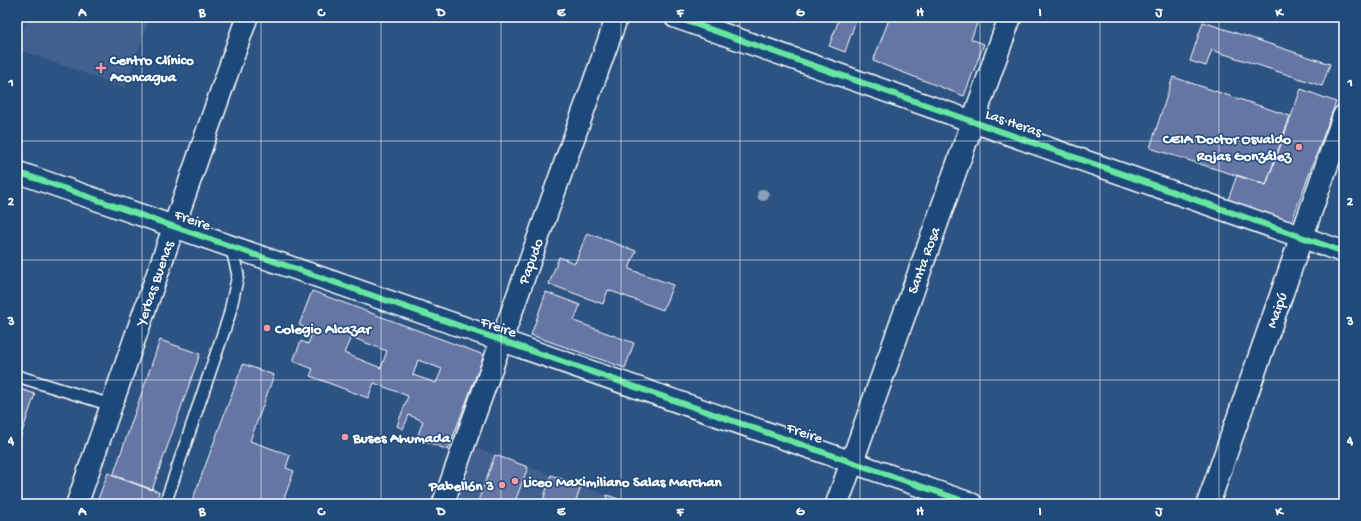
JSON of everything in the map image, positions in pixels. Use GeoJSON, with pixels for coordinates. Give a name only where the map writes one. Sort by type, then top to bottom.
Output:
{"type":"FeatureCollection","features":[{"type":"Feature","properties":{"kind":"main road","name":"Santa Rosa"},"geometry":{"type":"LineString","coordinates":[[837,504],[1010,17]]}},
{"type":"Feature","properties":{"kind":"main road","name":"Maipú"},"geometry":{"type":"LineString","coordinates":[[1208,504],[1344,116]]}},
{"type":"Feature","properties":{"kind":"street","name":"Yerbas Buenas"},"geometry":{"type":"LineString","coordinates":[[77,504],[247,17]]}},
{"type":"Feature","properties":{"kind":"street","name":"Papudo"},"geometry":{"type":"LineString","coordinates":[[443,504],[617,17]]}},
{"type":"Feature","properties":{"kind":"street","name":"Las Heras"},"geometry":{"type":"LineString","coordinates":[[675,17],[1344,252]]}},
{"type":"Feature","properties":{"kind":"street","name":"Freire"},"geometry":{"type":"LineString","coordinates":[[17,172],[972,504]]}},
{"type":"Feature","properties":{"kind":"lane"},"geometry":{"type":"LineString","coordinates":[[165,504],[229,316],[238,275],[231,246]]}},
{"type":"Feature","properties":{"kind":"lane"},"geometry":{"type":"LineString","coordinates":[[17,376],[111,405]]}},
{"type":"Feature","properties":{"kind":"shaded area","name":"Centro Clínico Aconcagua"},"geometry":{"type":"Polygon","coordinates":[[[28,17],[150,17],[125,88],[17,49],[28,17]]]}},
{"type":"Feature","properties":{"kind":"shaded area","name":"Liceo Maximiliano Salas Marchan"},"geometry":{"type":"Polygon","coordinates":[[[476,448],[581,486],[632,504],[456,504],[476,448]]]}},
{"type":"Feature","properties":{"kind":"building"},"geometry":{"type":"Polygon","coordinates":[[[840,17],[857,17],[845,52],[829,46],[840,17]]]}},
{"type":"Feature","properties":{"kind":"building"},"geometry":{"type":"Polygon","coordinates":[[[890,17],[967,17],[978,21],[971,39],[984,44],[964,96],[873,61],[890,17]]]}},
{"type":"Feature","properties":{"kind":"building"},"geometry":{"type":"Polygon","coordinates":[[[1203,22],[1330,64],[1322,86],[1212,50],[1206,66],[1190,61],[1203,22]]]}},
{"type":"Feature","properties":{"kind":"building"},"geometry":{"type":"Polygon","coordinates":[[[1173,77],[1290,116],[1266,185],[1150,148],[1173,77]]]}},
{"type":"Feature","properties":{"kind":"building","name":"CEIA Doctor Osvaldo Rojas González"},"geometry":{"type":"Polygon","coordinates":[[[1301,89],[1336,102],[1291,223],[1228,200],[1237,175],[1266,185],[1301,89]]]}},
{"type":"Feature","properties":{"kind":"building"},"geometry":{"type":"Polygon","coordinates":[[[587,233],[636,251],[629,269],[673,285],[663,310],[608,290],[603,304],[549,284],[559,257],[575,263],[587,233]]]}},
{"type":"Feature","properties":{"kind":"building"},"geometry":{"type":"Polygon","coordinates":[[[312,291],[484,355],[448,450],[417,438],[423,421],[409,415],[403,429],[397,426],[408,396],[374,383],[368,398],[310,376],[313,369],[293,361],[301,341],[308,344],[313,331],[299,325],[312,291]],[[351,337],[344,353],[381,368],[387,351],[351,337]],[[418,360],[413,375],[436,383],[442,369],[418,360]]]}},
{"type":"Feature","properties":{"kind":"building"},"geometry":{"type":"Polygon","coordinates":[[[546,292],[580,305],[574,321],[634,343],[625,368],[531,335],[546,292]]]}},
{"type":"Feature","properties":{"kind":"building"},"geometry":{"type":"Polygon","coordinates":[[[160,340],[200,354],[152,490],[113,476],[160,340]]]}},
{"type":"Feature","properties":{"kind":"building"},"geometry":{"type":"Polygon","coordinates":[[[243,364],[274,375],[250,441],[290,455],[286,468],[294,471],[282,504],[191,504],[243,364]]]}},
{"type":"Feature","properties":{"kind":"building"},"geometry":{"type":"Polygon","coordinates":[[[17,388],[35,394],[17,447],[17,388]]]}},
{"type":"Feature","properties":{"kind":"building","name":"Pabellón 3"},"geometry":{"type":"Polygon","coordinates":[[[495,455],[528,467],[514,504],[477,504],[495,455]]]}},
{"type":"Feature","properties":{"kind":"building"},"geometry":{"type":"Polygon","coordinates":[[[108,473],[159,492],[155,504],[96,504],[108,473]]]}},
{"type":"Feature","properties":{"kind":"building"},"geometry":{"type":"Polygon","coordinates":[[[551,475],[581,486],[575,504],[542,504],[551,475]]]}},
{"type":"Feature","properties":{"kind":"building"},"geometry":{"type":"Polygon","coordinates":[[[607,495],[632,504],[605,504],[607,495]]]}},
{"type":"Feature","properties":{"kind":"cycle path"},"geometry":{"type":"LineString","coordinates":[[675,17],[1344,252]]}},
{"type":"Feature","properties":{"kind":"cycle path"},"geometry":{"type":"LineString","coordinates":[[17,172],[972,504]]}},
{"type":"Feature","properties":{"kind":"place","name":"Centro Clínico Aconcagua"},"geometry":{"type":"Point","coordinates":[101,68]}},
{"type":"Feature","properties":{"kind":"place","name":"CEIA Doctor Osvaldo Rojas González"},"geometry":{"type":"Point","coordinates":[1299,147]}},
{"type":"Feature","properties":{"kind":"place","name":"Colegio Alcazar"},"geometry":{"type":"Point","coordinates":[267,328]}},
{"type":"Feature","properties":{"kind":"place","name":"Buses Ahumada"},"geometry":{"type":"Point","coordinates":[345,437]}},
{"type":"Feature","properties":{"kind":"place","name":"Liceo Maximiliano Salas Marchan"},"geometry":{"type":"Point","coordinates":[515,481]}},
{"type":"Feature","properties":{"kind":"place","name":"Pabellón 3"},"geometry":{"type":"Point","coordinates":[502,485]}}]}
